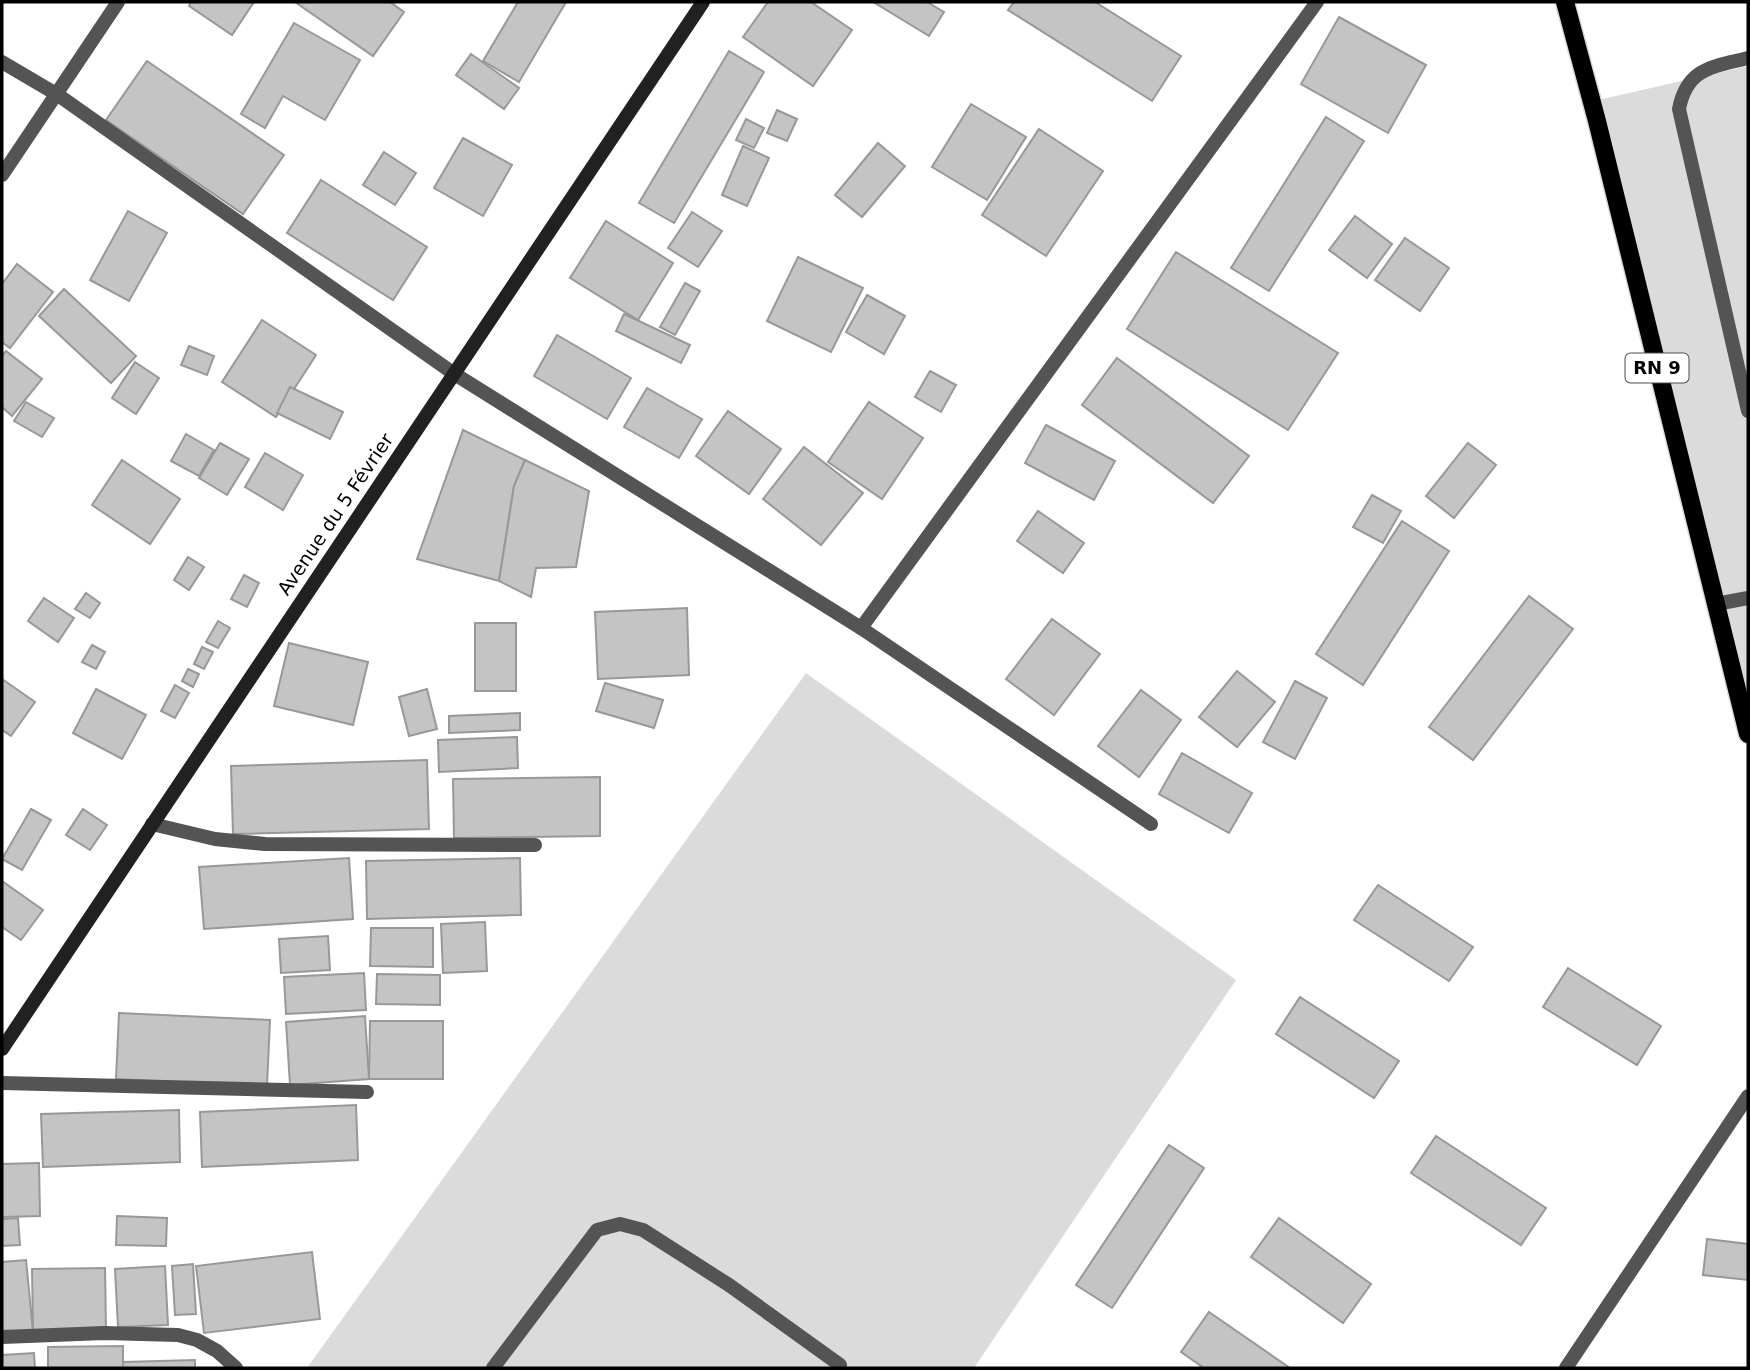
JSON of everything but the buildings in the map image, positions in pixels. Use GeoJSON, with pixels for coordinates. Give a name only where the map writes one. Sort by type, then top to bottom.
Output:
{"type":"FeatureCollection","features":[{"type":"Feature","properties":{"kind":"main road","name":"RN 9"},"geometry":{"type":"LineString","coordinates":[[1565,2],[1597,121],[1748,734]]}},
{"type":"Feature","properties":{"kind":"street"},"geometry":{"type":"LineString","coordinates":[[2,175],[118,2]]}},
{"type":"Feature","properties":{"kind":"street","name":"Avenue du 5 Février"},"geometry":{"type":"LineString","coordinates":[[2,1049],[702,2]]}},
{"type":"Feature","properties":{"kind":"street"},"geometry":{"type":"LineString","coordinates":[[860,628],[1317,2]]}},
{"type":"Feature","properties":{"kind":"street"},"geometry":{"type":"LineString","coordinates":[[1748,58],[1709,68],[1692,77],[1682,93],[1679,109],[1748,411]]}},
{"type":"Feature","properties":{"kind":"street"},"geometry":{"type":"LineString","coordinates":[[2,62],[58,95],[453,373],[860,628],[1151,824]]}},
{"type":"Feature","properties":{"kind":"street"},"geometry":{"type":"LineString","coordinates":[[1716,604],[1748,598]]}},
{"type":"Feature","properties":{"kind":"street"},"geometry":{"type":"LineString","coordinates":[[152,824],[215,839],[265,844],[535,845]]}},
{"type":"Feature","properties":{"kind":"street"},"geometry":{"type":"LineString","coordinates":[[2,1083],[367,1092]]}},
{"type":"Feature","properties":{"kind":"street"},"geometry":{"type":"LineString","coordinates":[[1566,1368],[1748,1096]]}},
{"type":"Feature","properties":{"kind":"street"},"geometry":{"type":"LineString","coordinates":[[493,1368],[597,1230],[620,1224],[643,1230],[729,1285],[841,1367]]}},
{"type":"Feature","properties":{"kind":"street"},"geometry":{"type":"LineString","coordinates":[[2,1337],[104,1333],[178,1335],[197,1340],[216,1351],[236,1368]]}},
{"type":"Feature","properties":{"kind":"shaded area"},"geometry":{"type":"Polygon","coordinates":[[[1748,66],[1748,702],[1589,102],[1748,66]]]}},
{"type":"Feature","properties":{"kind":"shaded area"},"geometry":{"type":"Polygon","coordinates":[[[806,673],[1236,980],[974,1368],[307,1368],[806,673]]]}}]}
